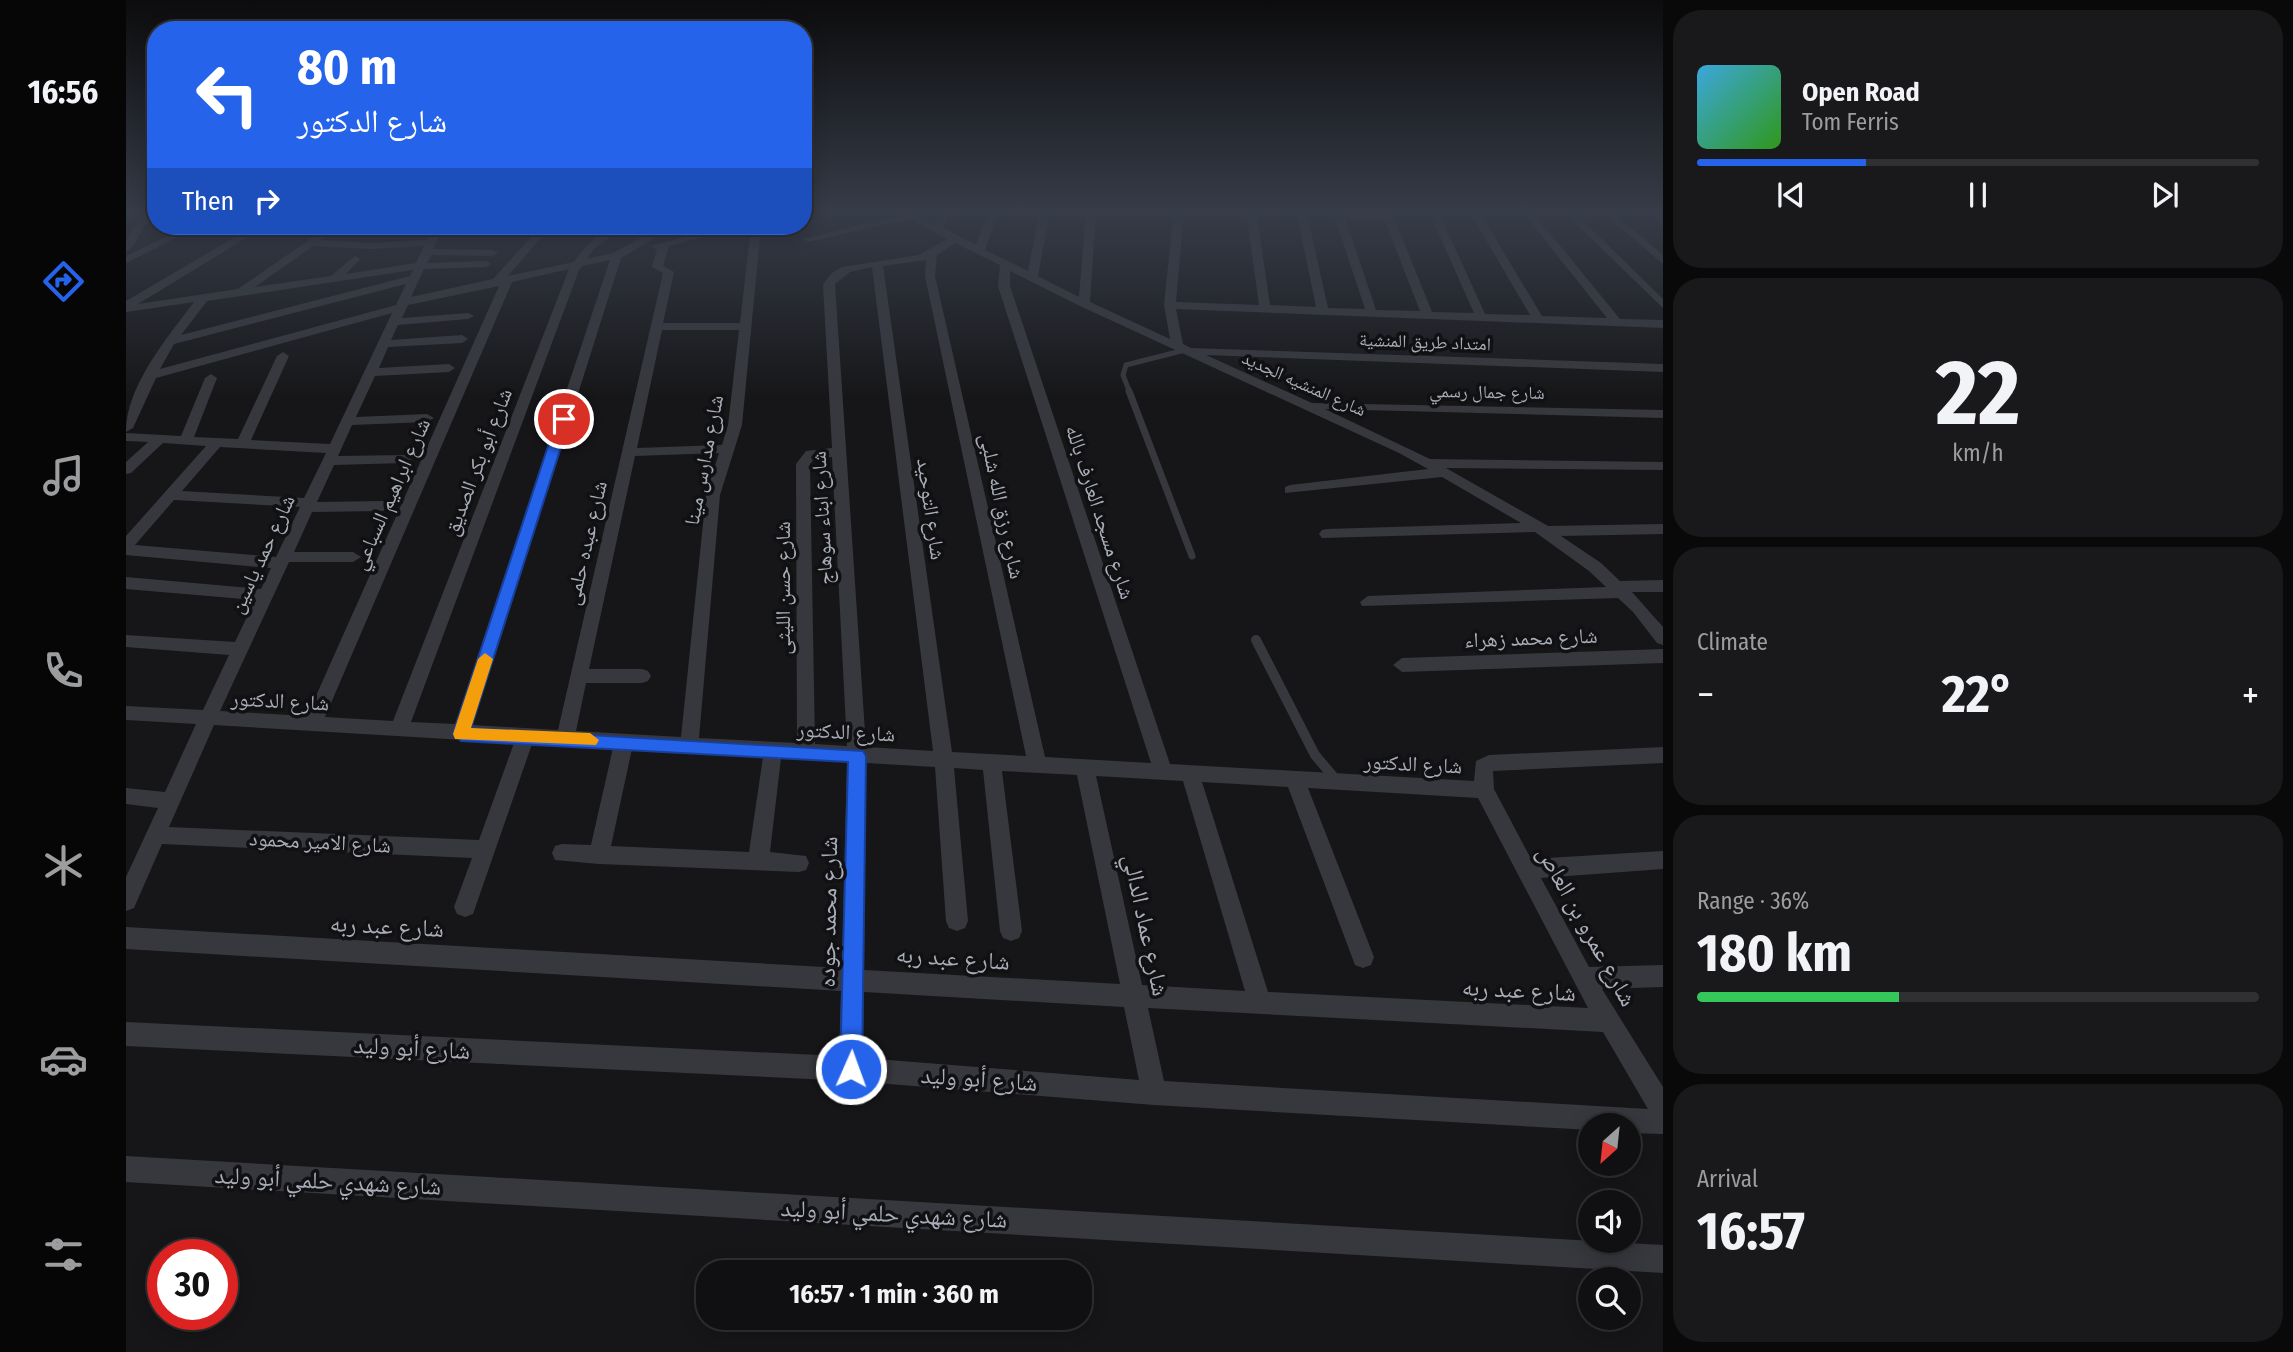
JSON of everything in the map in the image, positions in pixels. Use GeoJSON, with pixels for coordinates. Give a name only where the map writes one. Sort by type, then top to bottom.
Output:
{"type":"FeatureCollection","features":[{"type":"Feature","properties":{"kind":"street"},"geometry":{"type":"LineString","coordinates":[[126,308],[183,273]]}},
{"type":"Feature","properties":{"kind":"street"},"geometry":{"type":"LineString","coordinates":[[240,293],[268,273]]}},
{"type":"Feature","properties":{"kind":"street"},"geometry":{"type":"LineString","coordinates":[[334,279],[340,273]]}},
{"type":"Feature","properties":{"kind":"street"},"geometry":{"type":"LineString","coordinates":[[126,308],[334,279],[353,273]]}},
{"type":"Feature","properties":{"kind":"street"},"geometry":{"type":"LineString","coordinates":[[169,342],[361,273]]}},
{"type":"Feature","properties":{"kind":"street","name":"شارع حمد ياسين"},"geometry":{"type":"LineString","coordinates":[[126,900],[207,720],[417,273]]}},
{"type":"Feature","properties":{"kind":"street","name":"شارع ابراهيم السباعي"},"geometry":{"type":"LineString","coordinates":[[313,724],[502,282],[509,273]]}},
{"type":"Feature","properties":{"kind":"street"},"geometry":{"type":"LineString","coordinates":[[152,375],[403,304],[541,273]]}},
{"type":"Feature","properties":{"kind":"street","name":"شارع أبو بكر الصديق"},"geometry":{"type":"LineString","coordinates":[[399,730],[574,273]]}},
{"type":"Feature","properties":{"kind":"street"},"geometry":{"type":"LineString","coordinates":[[461,734],[611,273]]}},
{"type":"Feature","properties":{"kind":"street","name":"شارع عبده حلمى"},"geometry":{"type":"LineString","coordinates":[[565,739],[669,273]]}},
{"type":"Feature","properties":{"kind":"street","name":"شارع مدارس مينا"},"geometry":{"type":"LineString","coordinates":[[689,745],[713,495],[735,425],[751,273]]}},
{"type":"Feature","properties":{"kind":"street","name":"شارع ابناء سوهاج"},"geometry":{"type":"LineString","coordinates":[[844,273],[832,279],[829,284],[857,756]]}},
{"type":"Feature","properties":{"kind":"street","name":"شارع التوحيد"},"geometry":{"type":"LineString","coordinates":[[878,273],[944,761],[957,920]]}},
{"type":"Feature","properties":{"kind":"street","name":"شارع رزق الله شلبى"},"geometry":{"type":"LineString","coordinates":[[930,273],[1037,765]]}},
{"type":"Feature","properties":{"kind":"street","name":"شارع مسجد العارف بالله"},"geometry":{"type":"LineString","coordinates":[[1005,273],[1004,286],[1163,772]]}},
{"type":"Feature","properties":{"kind":"street","name":"شارع المنشيه الجديد"},"geometry":{"type":"LineString","coordinates":[[1024,273],[1181,349],[1309,405],[1445,472],[1544,529],[1620,590],[1663,639]]}},
{"type":"Feature","properties":{"kind":"street"},"geometry":{"type":"LineString","coordinates":[[1084,303],[1086,273]]}},
{"type":"Feature","properties":{"kind":"street"},"geometry":{"type":"LineString","coordinates":[[1173,273],[1170,305],[1181,349]]}},
{"type":"Feature","properties":{"kind":"street"},"geometry":{"type":"LineString","coordinates":[[1260,273],[1265,309]]}},
{"type":"Feature","properties":{"kind":"street"},"geometry":{"type":"LineString","coordinates":[[1315,273],[1324,312]]}},
{"type":"Feature","properties":{"kind":"street"},"geometry":{"type":"LineString","coordinates":[[1358,273],[1372,314]]}},
{"type":"Feature","properties":{"kind":"street"},"geometry":{"type":"LineString","coordinates":[[1410,273],[1428,317]]}},
{"type":"Feature","properties":{"kind":"street"},"geometry":{"type":"LineString","coordinates":[[1462,273],[1482,318]]}},
{"type":"Feature","properties":{"kind":"street"},"geometry":{"type":"LineString","coordinates":[[1512,273],[1539,320]]}},
{"type":"Feature","properties":{"kind":"street"},"geometry":{"type":"LineString","coordinates":[[1577,273],[1616,322]]}},
{"type":"Feature","properties":{"kind":"street"},"geometry":{"type":"LineString","coordinates":[[1631,273],[1663,305]]}},
{"type":"Feature","properties":{"kind":"street"},"geometry":{"type":"LineString","coordinates":[[126,428],[169,342],[203,298]]}},
{"type":"Feature","properties":{"kind":"street"},"geometry":{"type":"LineString","coordinates":[[1170,305],[1663,324]]}},
{"type":"Feature","properties":{"kind":"street"},"geometry":{"type":"LineString","coordinates":[[395,322],[468,316]]}},
{"type":"Feature","properties":{"kind":"street"},"geometry":{"type":"LineString","coordinates":[[657,327],[747,326]]}},
{"type":"Feature","properties":{"kind":"street"},"geometry":{"type":"LineString","coordinates":[[385,344],[462,339]]}},
{"type":"Feature","properties":{"kind":"street","name":"امتداد طريق المنشية"},"geometry":{"type":"LineString","coordinates":[[1181,349],[1663,368]]}},
{"type":"Feature","properties":{"kind":"street"},"geometry":{"type":"LineString","coordinates":[[243,443],[283,356]]}},
{"type":"Feature","properties":{"kind":"street"},"geometry":{"type":"LineString","coordinates":[[372,372],[449,368]]}},
{"type":"Feature","properties":{"kind":"street"},"geometry":{"type":"LineString","coordinates":[[186,441],[211,378]]}},
{"type":"Feature","properties":{"kind":"street","name":"شارع جمال رسمي"},"geometry":{"type":"LineString","coordinates":[[1309,405],[1663,414]]}},
{"type":"Feature","properties":{"kind":"street"},"geometry":{"type":"LineString","coordinates":[[348,421],[427,418]]}},
{"type":"Feature","properties":{"kind":"street"},"geometry":{"type":"LineString","coordinates":[[126,437],[243,443],[332,455],[405,459]]}},
{"type":"Feature","properties":{"kind":"street"},"geometry":{"type":"LineString","coordinates":[[126,470],[158,440]]}},
{"type":"Feature","properties":{"kind":"street"},"geometry":{"type":"LineString","coordinates":[[126,548],[217,442]]}},
{"type":"Feature","properties":{"kind":"street"},"geometry":{"type":"LineString","coordinates":[[628,452],[727,449]]}},
{"type":"Feature","properties":{"kind":"street","name":"شارع حسن الليثى"},"geometry":{"type":"LineString","coordinates":[[806,753],[803,464],[811,454],[840,453]]}},
{"type":"Feature","properties":{"kind":"street"},"geometry":{"type":"LineString","coordinates":[[1428,463],[1663,466]]}},
{"type":"Feature","properties":{"kind":"street"},"geometry":{"type":"LineString","coordinates":[[1290,490],[1445,472]]}},
{"type":"Feature","properties":{"kind":"street"},"geometry":{"type":"LineString","coordinates":[[170,495],[308,505],[383,506]]}},
{"type":"Feature","properties":{"kind":"street"},"geometry":{"type":"LineString","coordinates":[[1327,534],[1663,529]]}},
{"type":"Feature","properties":{"kind":"street"},"geometry":{"type":"LineString","coordinates":[[126,548],[283,560],[354,557]]}},
{"type":"Feature","properties":{"kind":"street"},"geometry":{"type":"LineString","coordinates":[[126,583],[266,595]]}},
{"type":"Feature","properties":{"kind":"street"},"geometry":{"type":"LineString","coordinates":[[1368,603],[1663,586]]}},
{"type":"Feature","properties":{"kind":"street"},"geometry":{"type":"LineString","coordinates":[[126,641],[240,649]]}},
{"type":"Feature","properties":{"kind":"street","name":"شارع محمد زهراء"},"geometry":{"type":"LineString","coordinates":[[1402,665],[1663,656]]}},
{"type":"Feature","properties":{"kind":"street"},"geometry":{"type":"LineString","coordinates":[[578,676],[642,676]]}},
{"type":"Feature","properties":{"kind":"street","name":"شارع الدكتور"},"geometry":{"type":"LineString","coordinates":[[126,713],[207,720],[1484,790]]}},
{"type":"Feature","properties":{"kind":"street"},"geometry":{"type":"LineString","coordinates":[[465,907],[525,737]]}},
{"type":"Feature","properties":{"kind":"street"},"geometry":{"type":"LineString","coordinates":[[599,855],[624,742]]}},
{"type":"Feature","properties":{"kind":"street"},"geometry":{"type":"LineString","coordinates":[[758,862],[774,751]]}},
{"type":"Feature","properties":{"kind":"street"},"geometry":{"type":"LineString","coordinates":[[1484,790],[1483,767],[1489,763],[1663,755]]}},
{"type":"Feature","properties":{"kind":"street","name":"شارع محمد جوده"},"geometry":{"type":"LineString","coordinates":[[851,1069],[857,756]]}},
{"type":"Feature","properties":{"kind":"street"},"geometry":{"type":"LineString","coordinates":[[992,763],[1011,931]]}},
{"type":"Feature","properties":{"kind":"street","name":"شارع عماد الدالي"},"geometry":{"type":"LineString","coordinates":[[1086,768],[1154,1093]]}},
{"type":"Feature","properties":{"kind":"street"},"geometry":{"type":"LineString","coordinates":[[1190,774],[1261,1005]]}},
{"type":"Feature","properties":{"kind":"street"},"geometry":{"type":"LineString","coordinates":[[1295,780],[1363,957]]}},
{"type":"Feature","properties":{"kind":"street","name":"شارع عمرو بن العاص"},"geometry":{"type":"LineString","coordinates":[[1484,790],[1583,978],[1663,1110]]}},
{"type":"Feature","properties":{"kind":"street"},"geometry":{"type":"LineString","coordinates":[[126,796],[171,801]]}},
{"type":"Feature","properties":{"kind":"street","name":"شارع الامير محمود"},"geometry":{"type":"LineString","coordinates":[[155,835],[485,849]]}},
{"type":"Feature","properties":{"kind":"street"},"geometry":{"type":"LineString","coordinates":[[562,853],[799,863]]}},
{"type":"Feature","properties":{"kind":"street"},"geometry":{"type":"LineString","coordinates":[[1526,869],[1663,860]]}},
{"type":"Feature","properties":{"kind":"street","name":"شارع عبد ربه"},"geometry":{"type":"LineString","coordinates":[[126,938],[854,978],[1261,1005],[1609,1021]]}},
{"type":"Feature","properties":{"kind":"street"},"geometry":{"type":"LineString","coordinates":[[1583,978],[1663,976]]}},
{"type":"Feature","properties":{"kind":"street","name":"شارع أبو وليد"},"geometry":{"type":"LineString","coordinates":[[126,1034],[851,1069],[1154,1093],[1663,1122]]}},
{"type":"Feature","properties":{"kind":"street","name":"شارع شهدي حلمي أبو وليد"},"geometry":{"type":"LineString","coordinates":[[126,1169],[1663,1259]]}},
{"type":"Feature","properties":{"kind":"lane"},"geometry":{"type":"LineString","coordinates":[[1181,349],[1136,360],[1126,365],[1123,375],[1192,556]]}},
{"type":"Feature","properties":{"kind":"lane"},"geometry":{"type":"LineString","coordinates":[[1256,640],[1315,755],[1338,782]]}},
{"type":"Feature","properties":{"kind":"slow traffic"},"geometry":{"type":"LineString","coordinates":[[485,659],[461,734],[590,740]]}},
{"type":"Feature","properties":{"kind":"route"},"geometry":{"type":"LineString","coordinates":[[564,419],[461,734],[857,756],[851,1069]]}}]}
